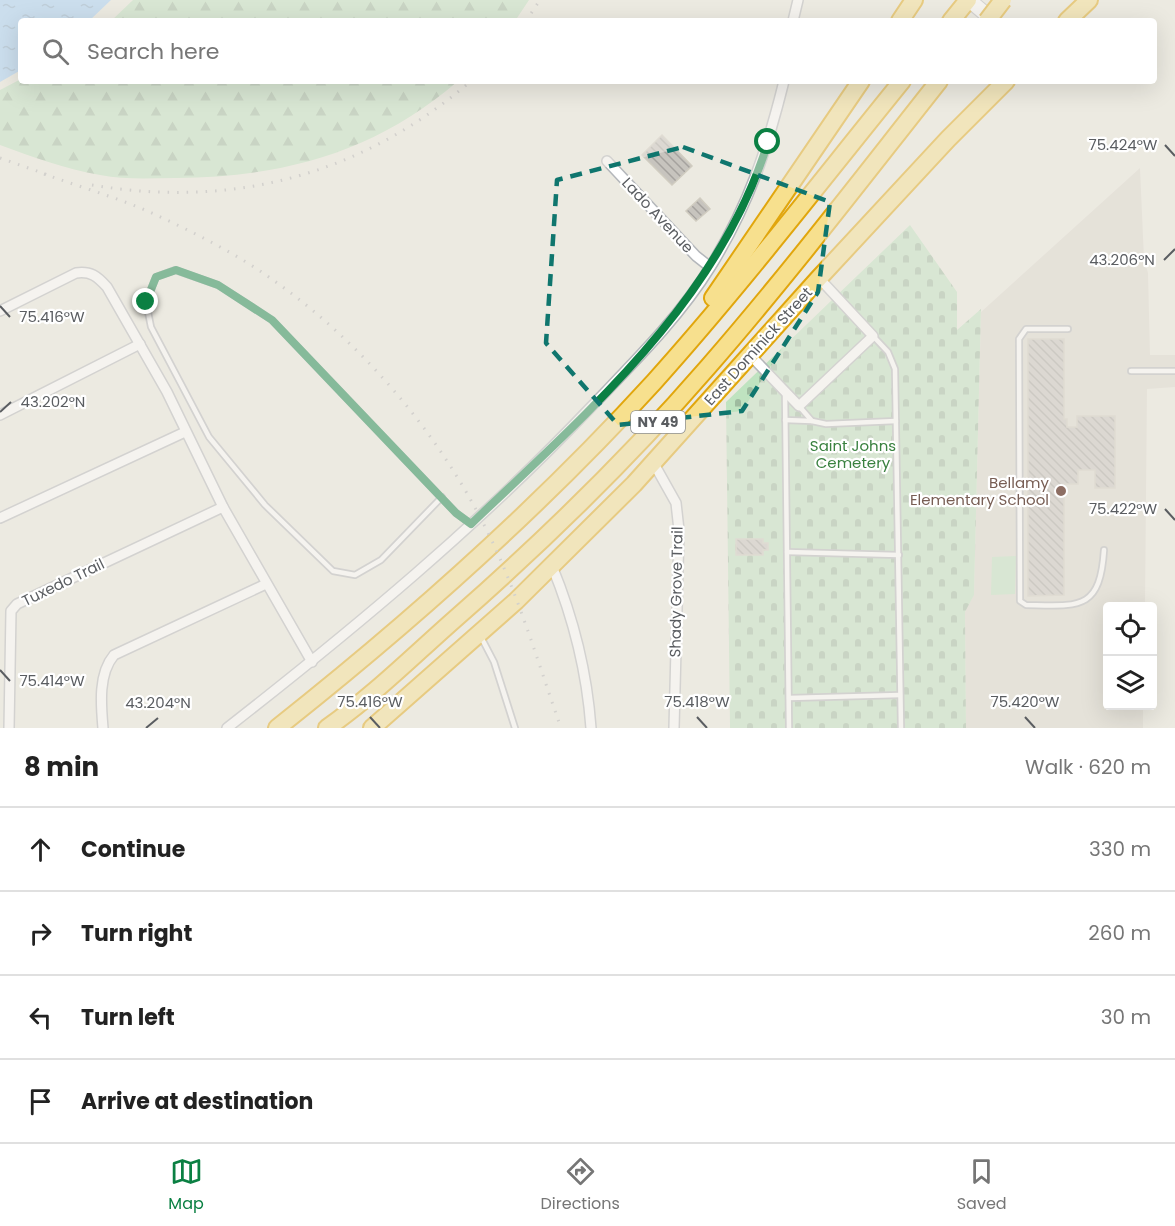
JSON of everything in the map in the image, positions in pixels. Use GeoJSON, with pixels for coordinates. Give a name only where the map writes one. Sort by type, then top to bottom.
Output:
{"type":"FeatureCollection","features":[{"type":"Feature","properties":{"kind":"highway"},"geometry":{"type":"LineString","coordinates":[[902,18],[914,0]]}},
{"type":"Feature","properties":{"kind":"highway"},"geometry":{"type":"LineString","coordinates":[[954,18],[969,0]]}},
{"type":"Feature","properties":{"kind":"highway"},"geometry":{"type":"LineString","coordinates":[[989,18],[1003,0]]}},
{"type":"Feature","properties":{"kind":"highway"},"geometry":{"type":"LineString","coordinates":[[1070,18],[1089,0]]}},
{"type":"Feature","properties":{"kind":"highway"},"geometry":{"type":"LineString","coordinates":[[654,381],[859,84]]}},
{"type":"Feature","properties":{"kind":"highway","name":"NY 49"},"geometry":{"type":"LineString","coordinates":[[277,728],[426,606],[494,545],[654,381],[724,301],[900,84]]}},
{"type":"Feature","properties":{"kind":"highway","name":"NY 49"},"geometry":{"type":"LineString","coordinates":[[331,725],[494,585],[621,462],[709,366],[937,84]]}},
{"type":"Feature","properties":{"kind":"highway","name":"East Dominick Street"},"geometry":{"type":"LineString","coordinates":[[381,725],[552,566],[653,462],[819,278],[948,139],[1003,84]]}},
{"type":"Feature","properties":{"kind":"main road"},"geometry":{"type":"LineString","coordinates":[[969,0],[990,18]]}},
{"type":"Feature","properties":{"kind":"street"},"geometry":{"type":"LineString","coordinates":[[794,18],[798,0]]}},
{"type":"Feature","properties":{"kind":"street"},"geometry":{"type":"LineString","coordinates":[[227,728],[376,610],[560,440],[642,354],[710,267],[733,229],[761,168],[783,84]]}},
{"type":"Feature","properties":{"kind":"street","name":"Lado Avenue"},"geometry":{"type":"LineString","coordinates":[[607,161],[696,256],[710,267]]}},
{"type":"Feature","properties":{"kind":"street"},"geometry":{"type":"LineString","coordinates":[[0,311],[55,283],[86,272],[97,275],[107,287],[140,344],[223,507],[312,662]]}},
{"type":"Feature","properties":{"kind":"street"},"geometry":{"type":"LineString","coordinates":[[750,354],[799,406],[873,336],[819,278]]}},
{"type":"Feature","properties":{"kind":"street"},"geometry":{"type":"LineString","coordinates":[[0,415],[140,344]]}},
{"type":"Feature","properties":{"kind":"street"},"geometry":{"type":"LineString","coordinates":[[0,518],[185,432]]}},
{"type":"Feature","properties":{"kind":"street","name":"Shady Grove Trail"},"geometry":{"type":"LineString","coordinates":[[653,462],[673,495],[679,530],[674,728]]}},
{"type":"Feature","properties":{"kind":"street","name":"Tuxedo Trail"},"geometry":{"type":"LineString","coordinates":[[9,728],[11,611],[17,604],[223,507]]}},
{"type":"Feature","properties":{"kind":"street"},"geometry":{"type":"LineString","coordinates":[[552,566],[566,599],[574,631],[589,705],[591,728]]}},
{"type":"Feature","properties":{"kind":"street"},"geometry":{"type":"LineString","coordinates":[[103,728],[103,677],[107,664],[114,655],[266,584]]}},
{"type":"Feature","properties":{"kind":"lane"},"geometry":{"type":"LineString","coordinates":[[442,497],[381,560],[355,575],[333,571],[265,505],[209,437],[151,327],[146,302],[156,277],[176,270],[218,285],[272,320],[442,497],[471,524]]}},
{"type":"Feature","properties":{"kind":"lane"},"geometry":{"type":"LineString","coordinates":[[1068,329],[1026,329],[1019,339],[1020,601],[1026,605],[1072,606],[1081,602],[1098,587],[1103,575],[1104,550]]}},
{"type":"Feature","properties":{"kind":"lane"},"geometry":{"type":"LineString","coordinates":[[873,336],[893,362],[901,728]]}},
{"type":"Feature","properties":{"kind":"lane"},"geometry":{"type":"LineString","coordinates":[[1131,372],[1175,371]]}},
{"type":"Feature","properties":{"kind":"lane"},"geometry":{"type":"LineString","coordinates":[[784,392],[789,728]]}},
{"type":"Feature","properties":{"kind":"lane"},"geometry":{"type":"LineString","coordinates":[[799,406],[812,421]]}},
{"type":"Feature","properties":{"kind":"lane"},"geometry":{"type":"LineString","coordinates":[[785,420],[843,425],[896,421]]}},
{"type":"Feature","properties":{"kind":"lane"},"geometry":{"type":"LineString","coordinates":[[787,552],[899,555]]}},
{"type":"Feature","properties":{"kind":"lane"},"geometry":{"type":"LineString","coordinates":[[479,634],[494,662],[515,728]]}},
{"type":"Feature","properties":{"kind":"lane"},"geometry":{"type":"LineString","coordinates":[[789,698],[900,695]]}},
{"type":"Feature","properties":{"kind":"highlighted area"},"geometry":{"type":"Polygon","coordinates":[[[683,147],[830,202],[818,292],[742,411],[618,425],[546,343],[557,180],[683,147]]]}},
{"type":"Feature","properties":{"kind":"shaded area","name":"Bellamy Elementary School"},"geometry":{"type":"Polygon","coordinates":[[[1140,168],[1144,259],[1148,273],[1150,355],[1175,355],[1175,387],[1147,389],[1145,602],[1103,602],[1103,710],[1143,710],[1143,728],[966,728],[965,612],[974,594],[981,312],[1140,168]]]}},
{"type":"Feature","properties":{"kind":"green space"},"geometry":{"type":"Polygon","coordinates":[[[133,0],[529,0],[517,18],[114,18],[133,0]]]}},
{"type":"Feature","properties":{"kind":"green space"},"geometry":{"type":"Polygon","coordinates":[[[18,81],[18,84],[454,84],[427,106],[395,126],[361,143],[327,156],[291,166],[255,172],[177,178],[109,177],[49,162],[0,145],[0,90],[18,81]]]}},
{"type":"Feature","properties":{"kind":"green space","name":"Saint Johns Cemetery"},"geometry":{"type":"Polygon","coordinates":[[[910,225],[957,292],[957,330],[981,309],[974,595],[965,612],[966,728],[730,728],[726,402],[910,225]]]}},
{"type":"Feature","properties":{"kind":"green space"},"geometry":{"type":"Polygon","coordinates":[[[1016,556],[1015,594],[991,595],[992,557],[1016,556]]]}},
{"type":"Feature","properties":{"kind":"water"},"geometry":{"type":"Polygon","coordinates":[[[0,0],[111,0],[92,18],[18,18],[18,72],[0,82],[0,0]]]}},
{"type":"Feature","properties":{"kind":"building"},"geometry":{"type":"Polygon","coordinates":[[[662,135],[692,166],[672,185],[642,155],[662,135]]]}},
{"type":"Feature","properties":{"kind":"building"},"geometry":{"type":"Polygon","coordinates":[[[700,198],[710,209],[696,221],[686,211],[700,198]]]}},
{"type":"Feature","properties":{"kind":"building"},"geometry":{"type":"Polygon","coordinates":[[[1028,339],[1064,339],[1064,419],[1067,419],[1067,427],[1077,427],[1077,416],[1115,416],[1115,488],[1095,488],[1095,470],[1078,470],[1078,484],[1064,484],[1064,595],[1028,596],[1028,339]]]}},
{"type":"Feature","properties":{"kind":"building"},"geometry":{"type":"Polygon","coordinates":[[[736,539],[763,539],[763,543],[768,543],[768,550],[763,550],[763,555],[736,555],[736,539]]]}},
{"type":"Feature","properties":{"kind":"railway"},"geometry":{"type":"LineString","coordinates":[[528,18],[540,0]]}},
{"type":"Feature","properties":{"kind":"railway"},"geometry":{"type":"LineString","coordinates":[[92,185],[144,191],[195,192],[245,187],[294,177],[340,162],[386,140],[429,113],[467,84]]}},
{"type":"Feature","properties":{"kind":"railway"},"geometry":{"type":"LineString","coordinates":[[0,158],[51,176]]}},
{"type":"Feature","properties":{"kind":"railway"},"geometry":{"type":"LineString","coordinates":[[44,174],[141,208],[230,253],[259,270],[304,303],[363,357],[416,417],[461,483],[480,517],[514,594],[561,728]]}},
{"type":"Feature","properties":{"kind":"place","name":"Bellamy Elementary School"},"geometry":{"type":"Point","coordinates":[1061,491]}},
{"type":"Feature","properties":{"kind":"route"},"geometry":{"type":"LineString","coordinates":[[146,302],[156,277],[176,270],[218,285],[272,320],[456,513],[471,524],[560,440],[642,354],[682,306],[710,267],[733,229],[761,168],[768,142]]}}]}
